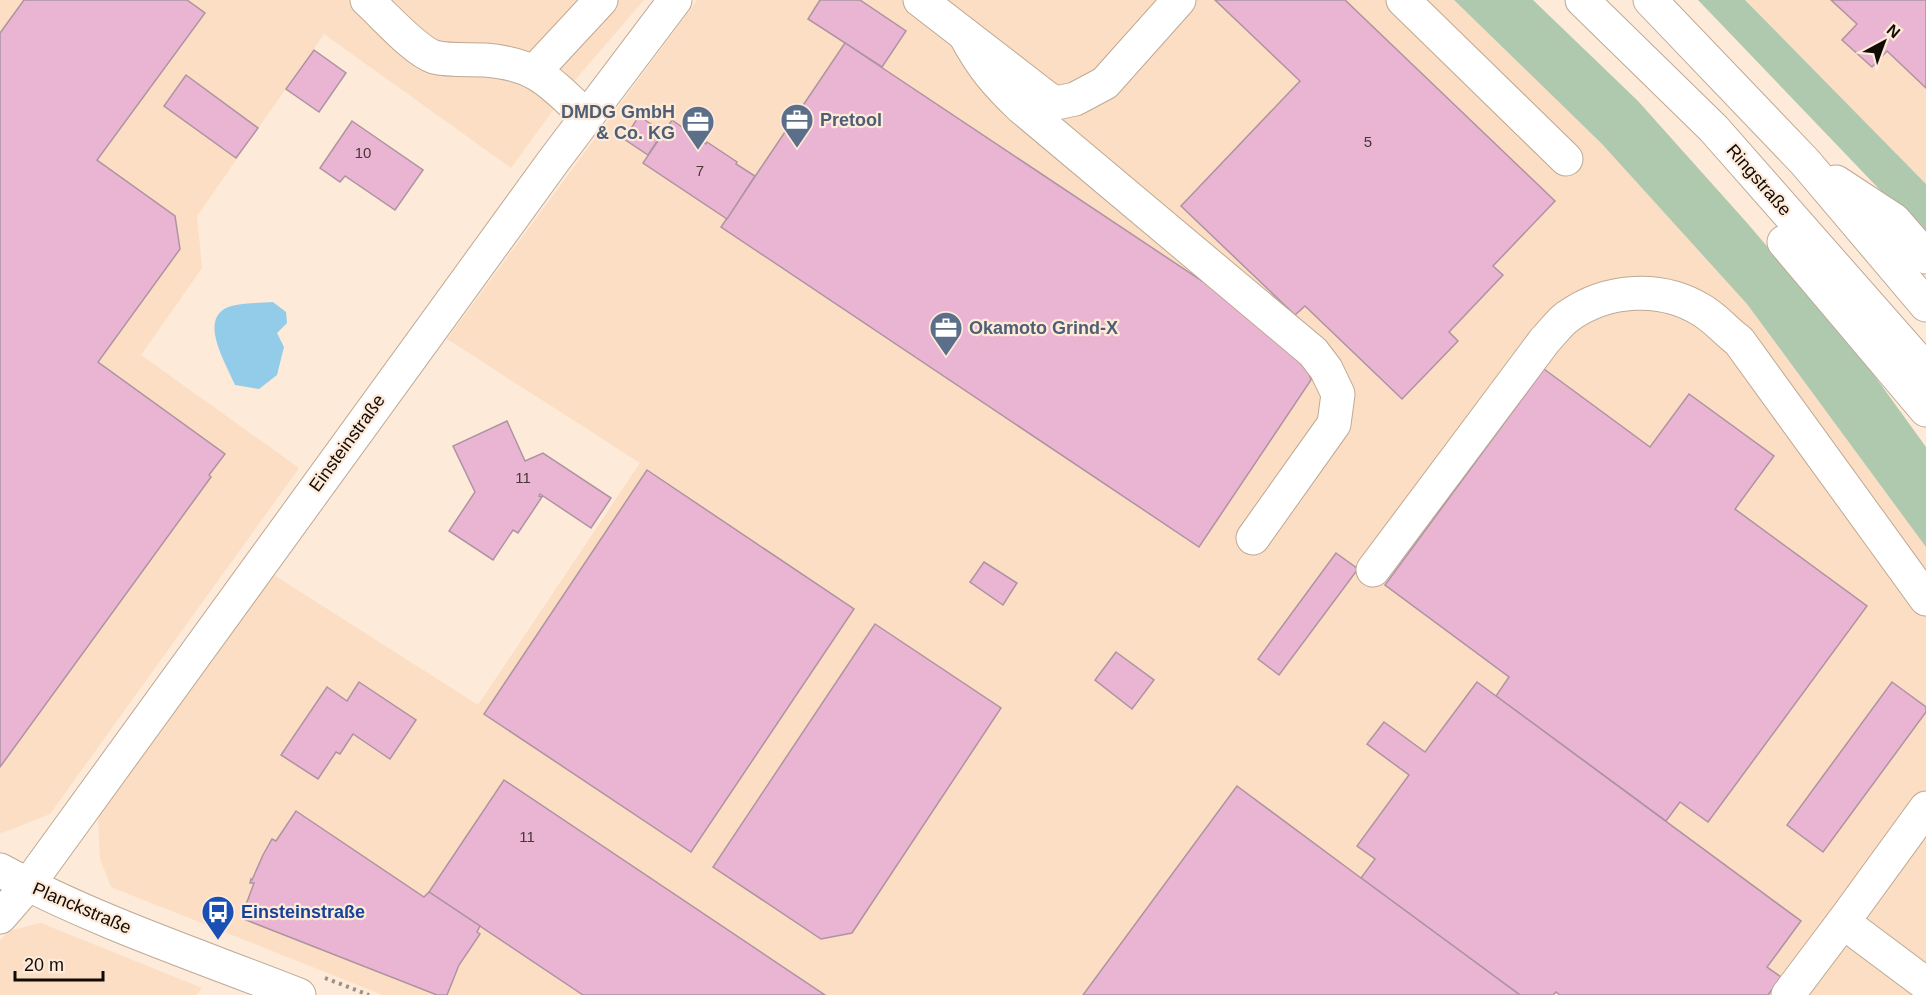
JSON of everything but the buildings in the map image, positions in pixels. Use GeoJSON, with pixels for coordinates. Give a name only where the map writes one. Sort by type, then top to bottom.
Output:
{"type":"FeatureCollection","features":[{"type":"Feature","properties":{"kind":"main road"},"geometry":{"type":"LineString","coordinates":[[367,0],[413,44],[434,57],[507,61],[535,71],[587,117]]}},
{"type":"Feature","properties":{"kind":"main road"},"geometry":{"type":"LineString","coordinates":[[535,71],[601,0]]}},
{"type":"Feature","properties":{"kind":"main road","name":"Einsteinstraße"},"geometry":{"type":"LineString","coordinates":[[0,917],[14,878],[251,576],[675,0]]}},
{"type":"Feature","properties":{"kind":"main road"},"geometry":{"type":"LineString","coordinates":[[920,0],[1056,103],[1075,99],[1105,82],[1179,0]]}},
{"type":"Feature","properties":{"kind":"main road"},"geometry":{"type":"LineString","coordinates":[[1403,0],[1566,159]]}},
{"type":"Feature","properties":{"kind":"main road","name":"Ringstraße"},"geometry":{"type":"LineString","coordinates":[[1582,0],[1714,129],[1926,370]]}},
{"type":"Feature","properties":{"kind":"main road"},"geometry":{"type":"LineString","coordinates":[[1650,0],[1805,162],[1926,305]]}},
{"type":"Feature","properties":{"kind":"main road"},"geometry":{"type":"LineString","coordinates":[[965,35],[994,81],[1022,107],[1313,352],[1326,369],[1338,394],[1334,424],[1252,538]]}},
{"type":"Feature","properties":{"kind":"main road"},"geometry":{"type":"LineString","coordinates":[[1714,129],[1755,207],[1926,410]]}},
{"type":"Feature","properties":{"kind":"main road"},"geometry":{"type":"LineString","coordinates":[[1805,162],[1894,220],[1926,257]]}},
{"type":"Feature","properties":{"kind":"main road"},"geometry":{"type":"LineString","coordinates":[[1373,570],[1545,340],[1566,318],[1593,301],[1629,292],[1666,295],[1704,311],[1739,341],[1926,599]]}},
{"type":"Feature","properties":{"kind":"main road"},"geometry":{"type":"LineString","coordinates":[[1788,995],[1926,808]]}},
{"type":"Feature","properties":{"kind":"main road","name":"Planckstraße"},"geometry":{"type":"LineString","coordinates":[[14,878],[106,919],[299,995]]}},
{"type":"Feature","properties":{"kind":"main road"},"geometry":{"type":"LineString","coordinates":[[1843,922],[1926,984]]}},
{"type":"Feature","properties":{"kind":"shaded area"},"geometry":{"type":"Polygon","coordinates":[[[0,0],[644,0],[575,80],[511,168],[324,34],[197,216],[202,268],[141,355],[299,468],[50,814],[2,833],[0,832],[0,0]]]}},
{"type":"Feature","properties":{"kind":"shaded area"},"geometry":{"type":"Polygon","coordinates":[[[697,0],[1454,0],[1602,144],[1747,304],[1926,547],[1926,995],[383,995],[111,887],[100,859],[98,818],[271,573],[478,705],[640,463],[447,339],[697,0]]]}},
{"type":"Feature","properties":{"kind":"shaded area"},"geometry":{"type":"Polygon","coordinates":[[[1745,0],[1926,0],[1926,184],[1745,0]]]}},
{"type":"Feature","properties":{"kind":"shaded area"},"geometry":{"type":"Polygon","coordinates":[[[41,923],[202,988],[196,995],[0,995],[0,941],[9,931],[41,923]]]}},
{"type":"Feature","properties":{"kind":"green space"},"geometry":{"type":"Polygon","coordinates":[[[1454,0],[1533,0],[1638,101],[1748,224],[1858,353],[1926,447],[1926,547],[1747,304],[1602,144],[1454,0]]]}},
{"type":"Feature","properties":{"kind":"green space"},"geometry":{"type":"Polygon","coordinates":[[[1698,0],[1745,0],[1926,184],[1926,238],[1698,0]]]}},
{"type":"Feature","properties":{"kind":"water"},"geometry":{"type":"Polygon","coordinates":[[[273,302],[286,312],[287,323],[277,333],[284,347],[277,375],[259,389],[235,385],[217,344],[215,323],[218,315],[226,308],[235,305],[273,302]]]}},
{"type":"Feature","properties":{"kind":"place","name":"Pretool"},"geometry":{"type":"Point","coordinates":[797,149]}},
{"type":"Feature","properties":{"kind":"place","name":"DMDG GmbH & Co. KG"},"geometry":{"type":"Point","coordinates":[698,151]}},
{"type":"Feature","properties":{"kind":"place","name":"Okamoto Grind-X"},"geometry":{"type":"Point","coordinates":[946,357]}},
{"type":"Feature","properties":{"kind":"place","name":"Einsteinstraße"},"geometry":{"type":"Point","coordinates":[218,941]}}]}
